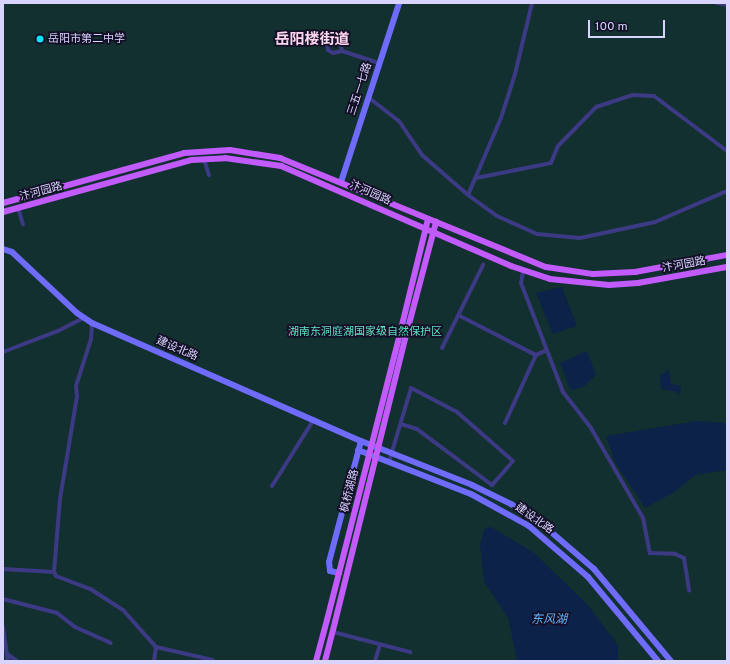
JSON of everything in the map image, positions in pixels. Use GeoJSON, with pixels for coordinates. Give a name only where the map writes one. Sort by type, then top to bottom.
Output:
{"type":"FeatureCollection","features":[{"type":"Feature","properties":{"kind":"main road","name":"三五一七路"},"geometry":{"type":"LineString","coordinates":[[341,182],[368,96],[400,3]]}},
{"type":"Feature","properties":{"kind":"main road","name":"汴河园路"},"geometry":{"type":"LineString","coordinates":[[3,203],[203,150],[230,150],[265,154],[341,182],[546,267],[572,272],[635,272],[727,255]]}},
{"type":"Feature","properties":{"kind":"main road","name":"汴河园路"},"geometry":{"type":"LineString","coordinates":[[3,212],[204,160],[225,158],[281,166],[523,271],[550,279],[609,286],[727,268]]}},
{"type":"Feature","properties":{"kind":"main road"},"geometry":{"type":"LineString","coordinates":[[367,203],[372,203],[373,199],[370,194]]}},
{"type":"Feature","properties":{"kind":"main road"},"geometry":{"type":"LineString","coordinates":[[405,326],[428,218]]}},
{"type":"Feature","properties":{"kind":"main road"},"geometry":{"type":"LineString","coordinates":[[405,326],[436,222]]}},
{"type":"Feature","properties":{"kind":"main road","name":"建设北路"},"geometry":{"type":"LineString","coordinates":[[3,249],[12,252],[83,318],[92,323],[314,419],[361,441],[485,491],[543,525],[594,569],[671,661]]}},
{"type":"Feature","properties":{"kind":"main road","name":"枫桥湖路"},"geometry":{"type":"LineString","coordinates":[[316,661],[405,326]]}},
{"type":"Feature","properties":{"kind":"main road","name":"枫桥湖路"},"geometry":{"type":"LineString","coordinates":[[325,661],[405,326]]}},
{"type":"Feature","properties":{"kind":"main road"},"geometry":{"type":"LineString","coordinates":[[339,573],[330,571],[329,562],[361,441]]}},
{"type":"Feature","properties":{"kind":"main road","name":"建设北路"},"geometry":{"type":"LineString","coordinates":[[358,450],[471,494],[529,526],[588,577],[658,661]]}},
{"type":"Feature","properties":{"kind":"street"},"geometry":{"type":"LineString","coordinates":[[468,195],[476,178],[515,74],[532,3]]}},
{"type":"Feature","properties":{"kind":"street"},"geometry":{"type":"LineString","coordinates":[[717,3],[727,5]]}},
{"type":"Feature","properties":{"kind":"street"},"geometry":{"type":"LineString","coordinates":[[342,51],[380,63]]}},
{"type":"Feature","properties":{"kind":"street"},"geometry":{"type":"LineString","coordinates":[[476,178],[551,163],[558,146],[596,107],[633,95],[654,96],[727,151]]}},
{"type":"Feature","properties":{"kind":"street"},"geometry":{"type":"LineString","coordinates":[[368,96],[399,121],[422,156],[468,195],[497,216],[537,234],[580,238],[655,222],[727,191]]}},
{"type":"Feature","properties":{"kind":"street"},"geometry":{"type":"LineString","coordinates":[[204,160],[209,175]]}},
{"type":"Feature","properties":{"kind":"street"},"geometry":{"type":"LineString","coordinates":[[18,208],[23,224]]}},
{"type":"Feature","properties":{"kind":"street"},"geometry":{"type":"LineString","coordinates":[[442,348],[460,316],[483,265]]}},
{"type":"Feature","properties":{"kind":"street"},"geometry":{"type":"LineString","coordinates":[[523,271],[521,284],[545,351],[563,392],[591,428],[643,518],[650,553],[675,554],[684,558],[689,591]]}},
{"type":"Feature","properties":{"kind":"street"},"geometry":{"type":"LineString","coordinates":[[460,316],[536,355]]}},
{"type":"Feature","properties":{"kind":"street"},"geometry":{"type":"LineString","coordinates":[[3,352],[58,332],[83,318]]}},
{"type":"Feature","properties":{"kind":"street"},"geometry":{"type":"LineString","coordinates":[[92,323],[91,339],[76,386],[77,396],[60,500],[54,572],[56,576],[92,590],[123,610],[156,647],[213,660]]}},
{"type":"Feature","properties":{"kind":"street"},"geometry":{"type":"LineString","coordinates":[[505,423],[536,355],[545,351]]}},
{"type":"Feature","properties":{"kind":"street"},"geometry":{"type":"LineString","coordinates":[[389,462],[411,388],[457,412],[513,461],[492,485],[417,429],[401,424]]}},
{"type":"Feature","properties":{"kind":"street"},"geometry":{"type":"LineString","coordinates":[[272,486],[314,419]]}},
{"type":"Feature","properties":{"kind":"street"},"geometry":{"type":"LineString","coordinates":[[3,569],[54,572]]}},
{"type":"Feature","properties":{"kind":"street"},"geometry":{"type":"LineString","coordinates":[[3,599],[57,613],[75,627],[111,643]]}},
{"type":"Feature","properties":{"kind":"street"},"geometry":{"type":"LineString","coordinates":[[3,627],[8,661]]}},
{"type":"Feature","properties":{"kind":"street"},"geometry":{"type":"LineString","coordinates":[[333,632],[410,652]]}},
{"type":"Feature","properties":{"kind":"street"},"geometry":{"type":"LineString","coordinates":[[375,661],[380,645]]}},
{"type":"Feature","properties":{"kind":"street"},"geometry":{"type":"LineString","coordinates":[[154,661],[156,647]]}},
{"type":"Feature","properties":{"kind":"street"},"geometry":{"type":"LineString","coordinates":[[6,654],[17,661]]}},
{"type":"Feature","properties":{"kind":"green space","name":"湖南东洞庭湖国家级自然保护区"},"geometry":{"type":"Polygon","coordinates":[[[3,3],[727,3],[727,661],[3,661],[3,3]]]}},
{"type":"Feature","properties":{"kind":"water"},"geometry":{"type":"Polygon","coordinates":[[[562,287],[577,326],[553,334],[536,293],[562,287]]]}},
{"type":"Feature","properties":{"kind":"water"},"geometry":{"type":"Polygon","coordinates":[[[587,351],[596,375],[582,388],[570,390],[560,363],[587,351]]]}},
{"type":"Feature","properties":{"kind":"water"},"geometry":{"type":"Polygon","coordinates":[[[669,370],[671,384],[681,386],[680,396],[674,391],[661,389],[660,375],[669,370]]]}},
{"type":"Feature","properties":{"kind":"water"},"geometry":{"type":"Polygon","coordinates":[[[697,421],[727,423],[727,470],[695,475],[676,491],[645,508],[615,462],[606,436],[697,421]]]}},
{"type":"Feature","properties":{"kind":"water","name":"东风湖"},"geometry":{"type":"Polygon","coordinates":[[[491,527],[533,552],[587,604],[618,645],[618,661],[517,661],[508,617],[484,582],[480,544],[485,528],[491,527]]]}},
{"type":"Feature","properties":{"kind":"place","name":"岳阳市第二中学"},"geometry":{"type":"Point","coordinates":[40,39]}},
{"type":"Feature","properties":{"kind":"district","name":"岳阳楼街道"},"geometry":{"type":"Point","coordinates":[312,41]}}]}
